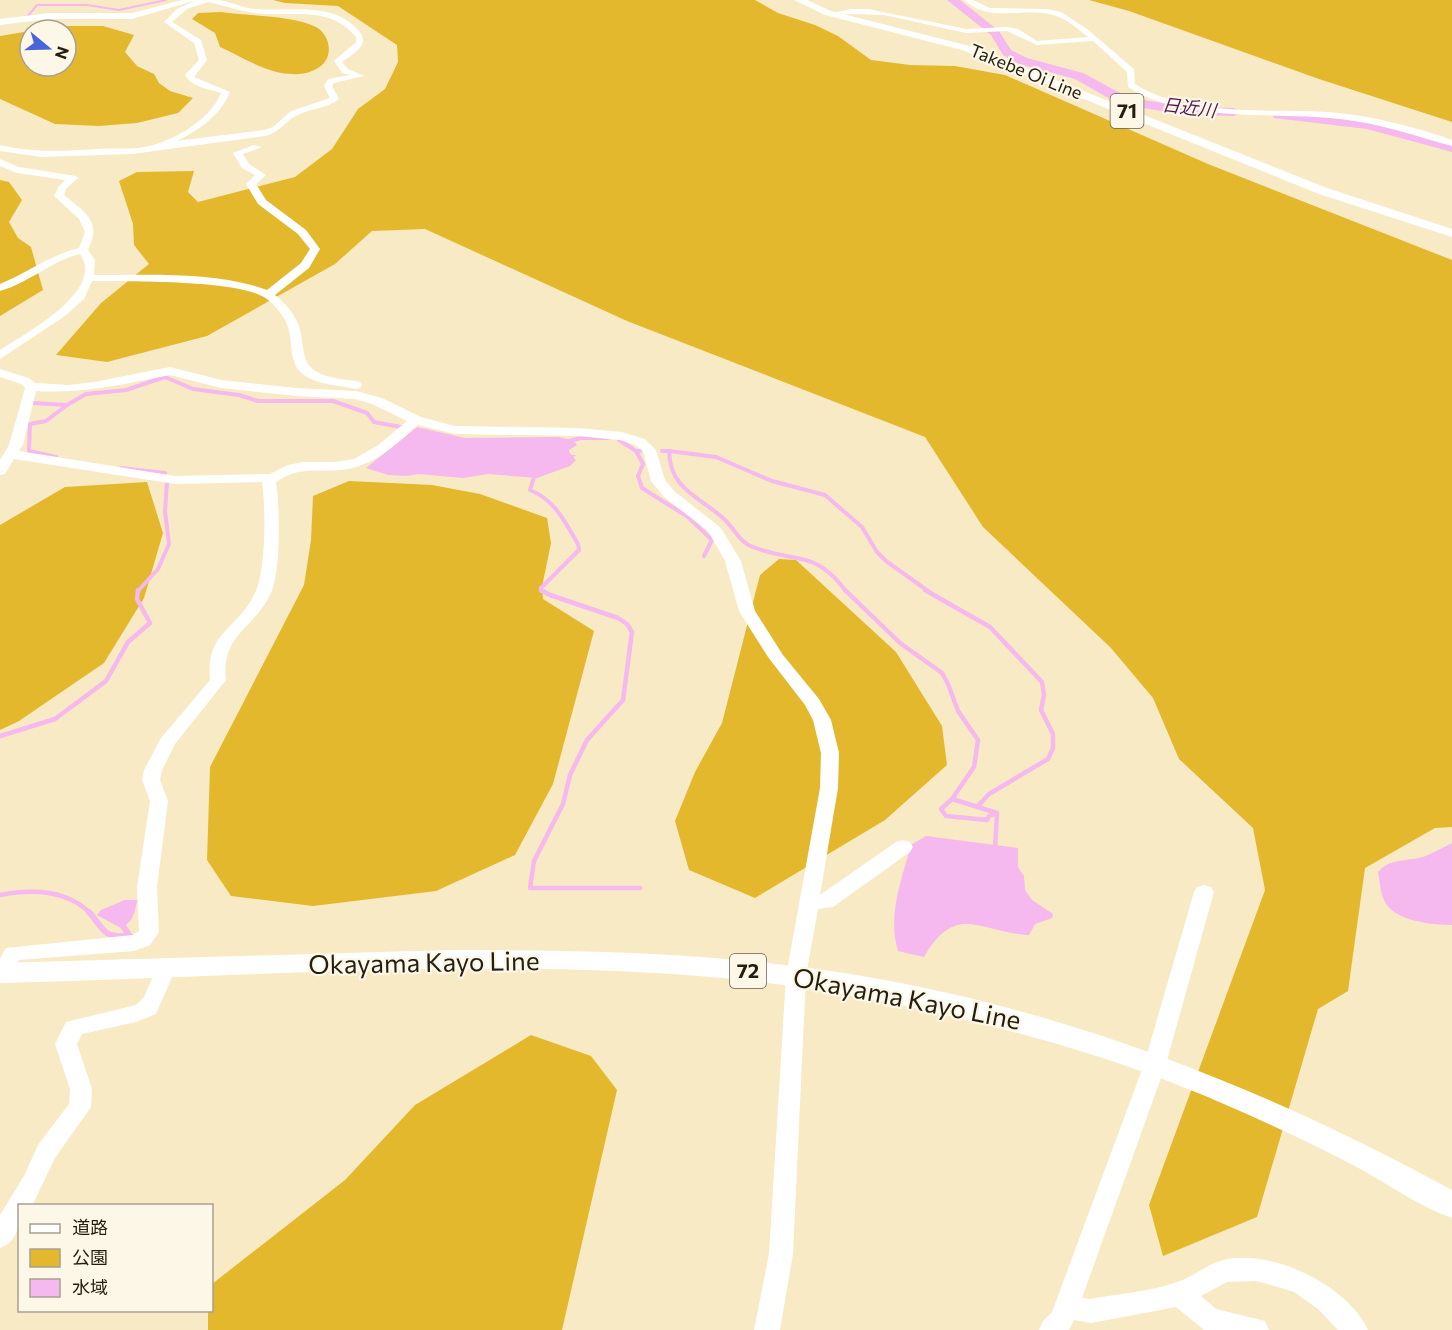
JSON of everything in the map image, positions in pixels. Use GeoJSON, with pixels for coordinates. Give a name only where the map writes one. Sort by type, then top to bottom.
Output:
{"type":"FeatureCollection","features":[{"type":"Feature","properties":{"kind":"main road"},"geometry":{"type":"LineString","coordinates":[[0,22],[49,16],[132,16],[192,0]]}},
{"type":"Feature","properties":{"kind":"main road","name":"Takebe Oi Line"},"geometry":{"type":"LineString","coordinates":[[799,0],[832,14],[966,48],[1323,190],[1452,233]]}},
{"type":"Feature","properties":{"kind":"main road","name":"Okayama Kayo Line"},"geometry":{"type":"LineString","coordinates":[[1,973],[453,960],[642,963],[796,976],[949,1002],[1020,1020],[1155,1064],[1235,1095],[1313,1130],[1394,1171],[1452,1205]]}},
{"type":"Feature","properties":{"kind":"street"},"geometry":{"type":"LineString","coordinates":[[0,149],[41,156],[138,151],[157,146],[201,124],[225,98],[226,92],[195,82],[190,78],[203,60],[198,42],[168,24],[177,12],[196,2],[208,0],[254,10],[320,13],[343,21],[358,34],[360,42],[354,50],[338,61],[345,71],[360,76],[331,81],[328,86],[335,99],[326,104],[294,113],[271,131],[157,146]]}},
{"type":"Feature","properties":{"kind":"street"},"geometry":{"type":"LineString","coordinates":[[969,0],[978,8],[991,11],[1057,13],[1131,71],[1131,85],[1136,90],[1171,103],[1365,119],[1409,129],[1452,143]]}},
{"type":"Feature","properties":{"kind":"street"},"geometry":{"type":"LineString","coordinates":[[832,14],[851,11],[886,12],[965,31],[1016,30],[1028,40],[1037,43],[1092,39]]}},
{"type":"Feature","properties":{"kind":"street"},"geometry":{"type":"LineString","coordinates":[[257,147],[237,153],[245,166],[261,175],[251,184],[262,202],[302,232],[315,249],[305,268],[276,285],[269,295]]}},
{"type":"Feature","properties":{"kind":"street"},"geometry":{"type":"LineString","coordinates":[[0,162],[17,170],[73,178],[62,188],[59,196],[84,219],[89,227],[90,233],[83,250]]}},
{"type":"Feature","properties":{"kind":"street"},"geometry":{"type":"LineString","coordinates":[[0,355],[72,306],[80,297],[91,264],[83,250]]}},
{"type":"Feature","properties":{"kind":"street"},"geometry":{"type":"LineString","coordinates":[[0,288],[24,278],[63,255],[83,250]]}},
{"type":"Feature","properties":{"kind":"street"},"geometry":{"type":"LineString","coordinates":[[88,278],[164,279],[242,285],[269,295],[279,304],[293,325],[296,350],[303,368],[316,377],[358,385],[388,398],[380,403]]}},
{"type":"Feature","properties":{"kind":"street"},"geometry":{"type":"LineString","coordinates":[[0,362],[0,373],[25,381],[31,387],[80,388],[170,370],[204,381],[296,392],[356,395],[380,403],[409,426],[469,432],[577,432],[632,439],[650,450],[658,480],[669,494],[714,528],[733,561],[747,611],[776,657],[813,703],[827,735],[831,769],[796,976],[781,1254],[767,1330]]}},
{"type":"Feature","properties":{"kind":"street"},"geometry":{"type":"LineString","coordinates":[[0,471],[16,445],[31,387]]}},
{"type":"Feature","properties":{"kind":"street"},"geometry":{"type":"LineString","coordinates":[[1,973],[13,953],[134,943],[143,940],[149,932],[147,887],[159,801],[151,780],[153,770],[168,742],[218,680],[214,666],[217,653],[228,635],[258,603],[265,589],[273,506],[269,481],[294,466],[359,462],[372,456],[409,426]]}},
{"type":"Feature","properties":{"kind":"street"},"geometry":{"type":"LineString","coordinates":[[10,454],[175,480],[273,478]]}},
{"type":"Feature","properties":{"kind":"street"},"geometry":{"type":"LineString","coordinates":[[808,902],[826,902],[903,847]]}},
{"type":"Feature","properties":{"kind":"street"},"geometry":{"type":"LineString","coordinates":[[1053,1330],[1062,1319],[1155,1064],[1204,892]]}},
{"type":"Feature","properties":{"kind":"street"},"geometry":{"type":"LineString","coordinates":[[20,1204],[33,1182],[46,1152],[80,1107],[81,1089],[66,1044],[74,1028],[91,1022],[140,1014],[148,1008],[166,968]]}},
{"type":"Feature","properties":{"kind":"street"},"geometry":{"type":"LineString","coordinates":[[0,1237],[18,1207]]}},
{"type":"Feature","properties":{"kind":"street"},"geometry":{"type":"LineString","coordinates":[[1066,1307],[1091,1311],[1180,1294],[1224,1271],[1257,1270],[1301,1282],[1327,1301],[1355,1330]]}},
{"type":"Feature","properties":{"kind":"street"},"geometry":{"type":"LineString","coordinates":[[1180,1294],[1209,1320],[1256,1330]]}},
{"type":"Feature","properties":{"kind":"green space"},"geometry":{"type":"Polygon","coordinates":[[[273,0],[755,0],[778,13],[815,25],[838,36],[871,60],[910,65],[955,66],[1005,75],[1208,164],[1452,260],[1452,827],[1435,828],[1365,868],[1348,991],[1318,1009],[1257,1217],[1163,1256],[1149,1205],[1265,890],[1253,828],[1179,759],[1153,698],[1111,648],[983,527],[925,437],[627,321],[425,229],[372,231],[335,264],[207,336],[107,362],[56,355],[101,303],[149,264],[134,245],[133,224],[119,181],[137,172],[194,171],[188,192],[198,202],[295,177],[332,149],[358,109],[385,89],[398,62],[397,45],[338,6],[285,3],[273,0]]]}},
{"type":"Feature","properties":{"kind":"green space"},"geometry":{"type":"Polygon","coordinates":[[[1089,0],[1452,0],[1452,122],[1319,79],[1129,11],[1089,0]]]}},
{"type":"Feature","properties":{"kind":"green space"},"geometry":{"type":"Polygon","coordinates":[[[221,12],[296,20],[316,27],[327,39],[329,50],[326,60],[312,71],[296,74],[274,71],[246,60],[220,47],[215,33],[192,19],[198,13],[221,12]]]}},
{"type":"Feature","properties":{"kind":"green space"},"geometry":{"type":"Polygon","coordinates":[[[78,26],[103,26],[134,35],[125,52],[137,66],[154,74],[159,83],[170,91],[193,98],[178,113],[137,123],[99,126],[55,124],[0,99],[0,36],[18,33],[18,78],[78,78],[78,26]]]}},
{"type":"Feature","properties":{"kind":"green space"},"geometry":{"type":"Polygon","coordinates":[[[0,180],[9,182],[22,200],[9,222],[18,238],[31,247],[43,290],[0,316],[0,180]]]}},
{"type":"Feature","properties":{"kind":"green space"},"geometry":{"type":"Polygon","coordinates":[[[349,481],[432,485],[480,494],[547,518],[551,543],[542,587],[543,599],[594,631],[553,784],[515,855],[436,891],[313,906],[231,896],[207,860],[210,767],[304,585],[311,540],[313,496],[349,481]]]}},
{"type":"Feature","properties":{"kind":"green space"},"geometry":{"type":"Polygon","coordinates":[[[147,482],[163,533],[144,598],[104,663],[19,721],[0,730],[0,525],[65,487],[147,482]]]}},
{"type":"Feature","properties":{"kind":"green space"},"geometry":{"type":"Polygon","coordinates":[[[779,559],[796,560],[896,652],[942,726],[947,765],[885,820],[755,898],[689,870],[675,821],[695,772],[722,723],[760,575],[779,559]]]}},
{"type":"Feature","properties":{"kind":"green space"},"geometry":{"type":"Polygon","coordinates":[[[531,1035],[591,1056],[617,1090],[562,1330],[208,1330],[208,1312],[213,1312],[213,1283],[345,1180],[415,1105],[531,1035]]]}},
{"type":"Feature","properties":{"kind":"water"},"geometry":{"type":"Polygon","coordinates":[[[417,427],[465,438],[558,437],[573,440],[577,445],[569,452],[577,455],[573,457],[576,460],[570,466],[537,478],[488,474],[463,478],[418,474],[388,475],[366,468],[417,427]]]}},
{"type":"Feature","properties":{"kind":"water"},"geometry":{"type":"Polygon","coordinates":[[[926,836],[1018,848],[1018,867],[1024,876],[1025,890],[1032,900],[1053,914],[1052,918],[1035,924],[1029,935],[970,924],[959,925],[947,930],[936,940],[924,957],[898,951],[894,924],[900,884],[911,845],[926,836]]]}},
{"type":"Feature","properties":{"kind":"water"},"geometry":{"type":"Polygon","coordinates":[[[1452,843],[1452,925],[1414,920],[1395,913],[1388,907],[1382,894],[1378,872],[1383,867],[1394,862],[1426,856],[1452,843]]]}},
{"type":"Feature","properties":{"kind":"water"},"geometry":{"type":"Polygon","coordinates":[[[125,900],[137,900],[133,917],[121,928],[97,915],[101,910],[125,900]]]}},
{"type":"Feature","properties":{"kind":"waterway"},"geometry":{"type":"LineString","coordinates":[[27,17],[37,5],[87,5],[119,10],[166,0]]}},
{"type":"Feature","properties":{"kind":"waterway","name":"日近川"},"geometry":{"type":"LineString","coordinates":[[953,0],[995,33],[1007,52],[1023,61],[1079,76],[1117,97],[1136,103],[1187,111],[1234,112]]}},
{"type":"Feature","properties":{"kind":"waterway","name":"日近川"},"geometry":{"type":"LineString","coordinates":[[1279,115],[1367,125],[1452,148]]}},
{"type":"Feature","properties":{"kind":"waterway"},"geometry":{"type":"LineString","coordinates":[[67,405],[86,394],[126,390],[165,377],[193,389],[239,395],[258,401],[333,401],[367,413],[374,422],[406,428]]}},
{"type":"Feature","properties":{"kind":"waterway"},"geometry":{"type":"LineString","coordinates":[[34,403],[67,405]]}},
{"type":"Feature","properties":{"kind":"waterway"},"geometry":{"type":"LineString","coordinates":[[56,457],[29,451],[30,424],[46,421],[67,405]]}},
{"type":"Feature","properties":{"kind":"waterway"},"geometry":{"type":"LineString","coordinates":[[569,441],[581,438],[608,438]]}},
{"type":"Feature","properties":{"kind":"waterway"},"geometry":{"type":"LineString","coordinates":[[619,440],[636,451]]}},
{"type":"Feature","properties":{"kind":"waterway"},"geometry":{"type":"LineString","coordinates":[[636,451],[643,464],[638,476],[642,488],[688,517],[712,540],[704,556]]}},
{"type":"Feature","properties":{"kind":"waterway"},"geometry":{"type":"LineString","coordinates":[[662,451],[669,451]]}},
{"type":"Feature","properties":{"kind":"waterway"},"geometry":{"type":"LineString","coordinates":[[669,451],[716,457],[772,481],[825,495],[862,527],[877,552],[886,561],[928,591]]}},
{"type":"Feature","properties":{"kind":"waterway"},"geometry":{"type":"LineString","coordinates":[[669,451],[674,475],[680,484],[724,519],[744,542],[768,552],[803,559],[824,568],[846,591]]}},
{"type":"Feature","properties":{"kind":"waterway"},"geometry":{"type":"LineString","coordinates":[[121,468],[165,473]]}},
{"type":"Feature","properties":{"kind":"waterway"},"geometry":{"type":"LineString","coordinates":[[535,474],[530,490],[539,494],[558,512],[578,544],[579,550],[541,590]]}},
{"type":"Feature","properties":{"kind":"waterway"},"geometry":{"type":"LineString","coordinates":[[138,591],[158,569],[169,544],[165,511],[167,482]]}},
{"type":"Feature","properties":{"kind":"waterway"},"geometry":{"type":"LineString","coordinates":[[0,736],[55,719],[106,681],[128,642],[150,623],[137,599],[138,590]]}},
{"type":"Feature","properties":{"kind":"waterway"},"geometry":{"type":"LineString","coordinates":[[541,590],[618,618],[627,624],[632,632],[623,700],[587,740],[570,775],[563,804],[534,861],[530,888],[640,888]]}},
{"type":"Feature","properties":{"kind":"waterway"},"geometry":{"type":"LineString","coordinates":[[925,590],[990,627],[1042,682],[1044,695],[1041,710],[1053,734],[1053,748],[1048,759],[989,794],[978,806]]}},
{"type":"Feature","properties":{"kind":"waterway"},"geometry":{"type":"LineString","coordinates":[[846,591],[900,643],[942,673],[958,711],[978,740],[974,767],[952,799]]}},
{"type":"Feature","properties":{"kind":"waterway"},"geometry":{"type":"LineString","coordinates":[[952,799],[997,813]]}},
{"type":"Feature","properties":{"kind":"waterway"},"geometry":{"type":"LineString","coordinates":[[952,799],[941,809],[946,816],[987,820],[989,816],[997,813]]}},
{"type":"Feature","properties":{"kind":"waterway"},"geometry":{"type":"LineString","coordinates":[[995,849],[997,813]]}},
{"type":"Feature","properties":{"kind":"waterway"},"geometry":{"type":"LineString","coordinates":[[0,895],[24,892],[59,895],[81,905],[89,912]]}},
{"type":"Feature","properties":{"kind":"waterway"},"geometry":{"type":"LineString","coordinates":[[89,912],[105,932],[114,936],[130,936],[120,922]]}}]}
